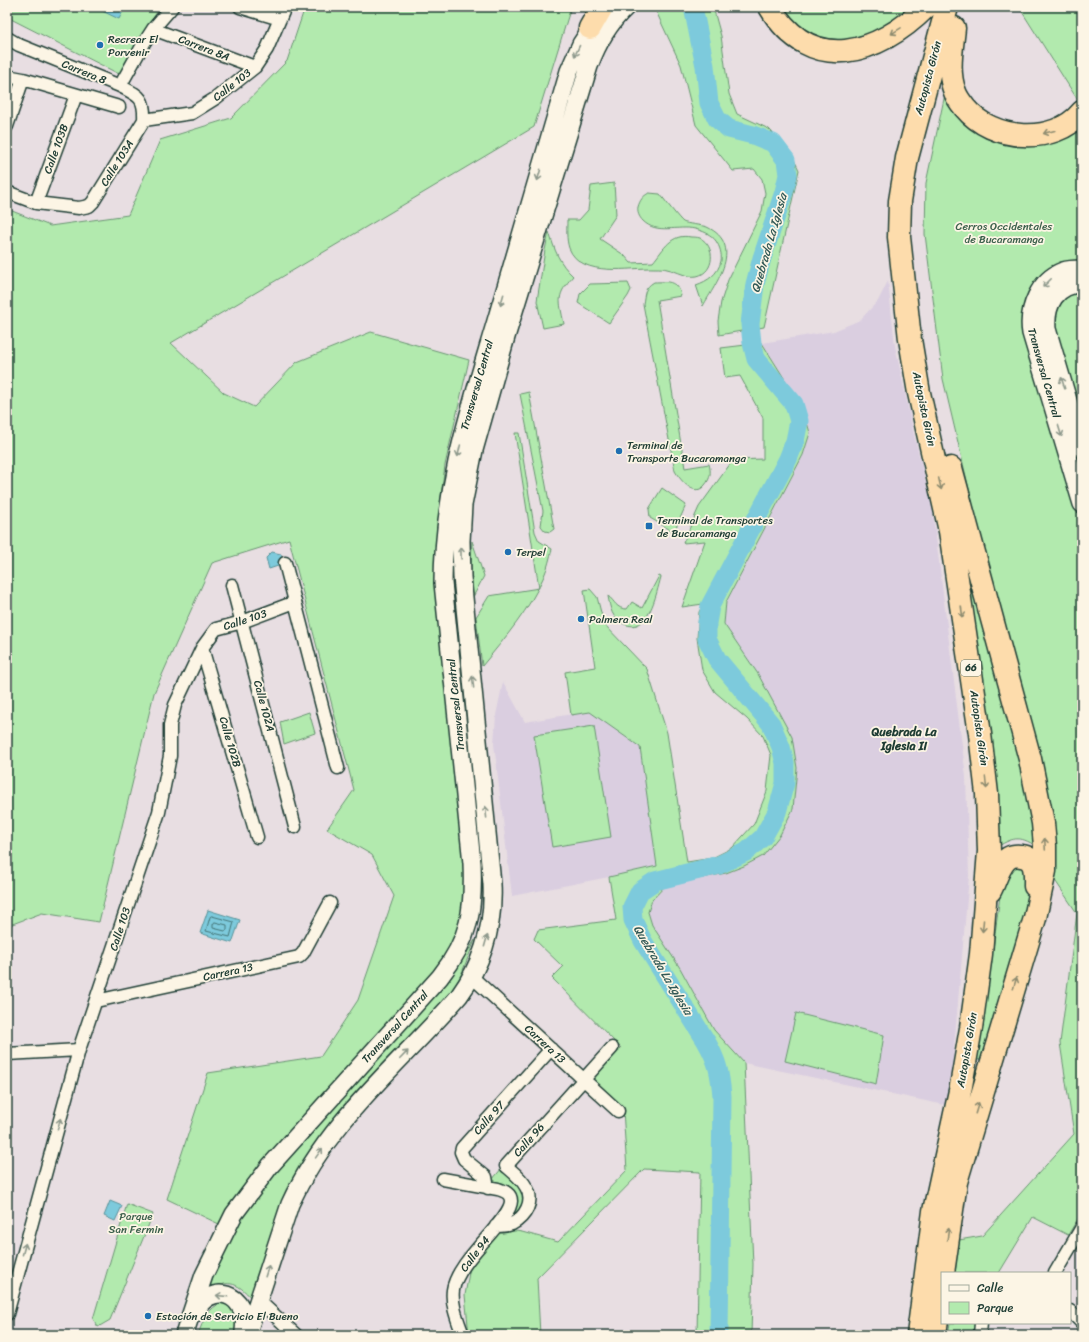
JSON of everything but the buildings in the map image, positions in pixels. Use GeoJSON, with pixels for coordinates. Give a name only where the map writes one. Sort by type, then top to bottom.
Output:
{"type":"FeatureCollection","features":[{"type":"Feature","properties":{"kind":"highway"},"geometry":{"type":"LineString","coordinates":[[590,28],[602,7]]}},
{"type":"Feature","properties":{"kind":"highway"},"geometry":{"type":"LineString","coordinates":[[770,7],[777,19],[788,31],[799,39],[825,50],[836,52],[864,48],[884,39],[915,18],[926,7]]}},
{"type":"Feature","properties":{"kind":"highway","name":"Autopista Girón"},"geometry":{"type":"LineString","coordinates":[[918,1335],[934,1206],[962,1080],[971,1028],[978,980],[988,869],[987,794],[983,752],[951,538],[919,393],[910,339],[898,237],[900,201],[908,158],[947,7]]}},
{"type":"Feature","properties":{"kind":"highway","name":"Autopista Girón"},"geometry":{"type":"LineString","coordinates":[[943,1272],[953,1200],[961,1161],[1035,918],[1045,871],[1045,846],[1040,805],[1030,759],[944,439],[924,339],[918,297],[912,228],[914,185],[960,7]]}},
{"type":"Feature","properties":{"kind":"highway"},"geometry":{"type":"LineString","coordinates":[[954,28],[951,77],[955,94],[969,113],[981,122],[995,130],[1010,134],[1040,134],[1069,124],[1082,112]]}},
{"type":"Feature","properties":{"kind":"highway"},"geometry":{"type":"LineString","coordinates":[[984,905],[1004,863],[1011,857],[1023,856],[1031,860],[1034,865],[1035,918]]}},
{"type":"Feature","properties":{"kind":"highway"},"geometry":{"type":"LineString","coordinates":[[935,1335],[941,1287]]}},
{"type":"Feature","properties":{"kind":"main road","name":"Transversal Central"},"geometry":{"type":"LineString","coordinates":[[185,1333],[204,1275],[234,1214],[270,1166],[440,977],[456,955],[467,928],[473,899],[472,863],[443,562],[452,482],[460,442],[569,72],[578,49],[590,28],[607,7]]}},
{"type":"Feature","properties":{"kind":"main road","name":"Transversal Central"},"geometry":{"type":"LineString","coordinates":[[245,1335],[290,1204],[315,1158],[350,1112],[459,996],[472,977],[487,938],[493,898],[491,862],[462,577],[462,522],[467,484],[474,450],[506,337],[589,66],[600,40],[626,7]]}},
{"type":"Feature","properties":{"kind":"main road","name":"Transversal Central"},"geometry":{"type":"LineString","coordinates":[[1082,269],[1063,271],[1040,290],[1033,304],[1030,326],[1082,504]]}},
{"type":"Feature","properties":{"kind":"main road","name":"Transversal Central"},"geometry":{"type":"LineString","coordinates":[[1082,284],[1066,286],[1058,292],[1051,301],[1046,314],[1046,322],[1082,448]]}},
{"type":"Feature","properties":{"kind":"main road"},"geometry":{"type":"LineString","coordinates":[[185,1333],[197,1308],[204,1300],[215,1295],[227,1295],[237,1301],[244,1310],[245,1335]]}},
{"type":"Feature","properties":{"kind":"street"},"geometry":{"type":"LineString","coordinates":[[120,86],[144,43],[172,7]]}},
{"type":"Feature","properties":{"kind":"street"},"geometry":{"type":"LineString","coordinates":[[240,7],[280,20]]}},
{"type":"Feature","properties":{"kind":"street","name":"Calle 103"},"geometry":{"type":"LineString","coordinates":[[144,120],[192,113],[216,98],[255,67],[267,49],[285,7]]}},
{"type":"Feature","properties":{"kind":"street","name":"Carrera 8A"},"geometry":{"type":"LineString","coordinates":[[154,29],[255,67]]}},
{"type":"Feature","properties":{"kind":"street","name":"Carrera 8"},"geometry":{"type":"LineString","coordinates":[[7,38],[19,45],[120,86],[134,94],[142,100],[145,107],[144,120]]}},
{"type":"Feature","properties":{"kind":"street"},"geometry":{"type":"LineString","coordinates":[[7,76],[23,79],[119,107]]}},
{"type":"Feature","properties":{"kind":"street"},"geometry":{"type":"LineString","coordinates":[[7,126],[23,79]]}},
{"type":"Feature","properties":{"kind":"street","name":"Calle 103B"},"geometry":{"type":"LineString","coordinates":[[36,203],[76,94]]}},
{"type":"Feature","properties":{"kind":"street","name":"Calle 103A"},"geometry":{"type":"LineString","coordinates":[[36,203],[79,208],[89,206],[93,202],[144,120]]}},
{"type":"Feature","properties":{"kind":"street"},"geometry":{"type":"LineString","coordinates":[[7,192],[36,203]]}},
{"type":"Feature","properties":{"kind":"street"},"geometry":{"type":"LineString","coordinates":[[285,563],[338,768]]}},
{"type":"Feature","properties":{"kind":"street","name":"Calle 102A"},"geometry":{"type":"LineString","coordinates":[[232,585],[295,827]]}},
{"type":"Feature","properties":{"kind":"street","name":"Calle 103"},"geometry":{"type":"LineString","coordinates":[[7,1314],[80,1050],[159,812],[170,756],[170,725],[175,705],[202,648],[216,629],[242,622],[295,602]]}},
{"type":"Feature","properties":{"kind":"street","name":"Calle 102B"},"geometry":{"type":"LineString","coordinates":[[202,648],[257,837]]}},
{"type":"Feature","properties":{"kind":"street","name":"Carrera 13"},"geometry":{"type":"LineString","coordinates":[[96,1001],[299,956],[303,953],[330,903]]}},
{"type":"Feature","properties":{"kind":"street","name":"Carrera 13"},"geometry":{"type":"LineString","coordinates":[[472,977],[618,1111]]}},
{"type":"Feature","properties":{"kind":"street","name":"Calle 96"},"geometry":{"type":"LineString","coordinates":[[496,1226],[512,1224],[520,1218],[529,1204],[529,1192],[526,1186],[506,1166],[612,1048]]}},
{"type":"Feature","properties":{"kind":"street","name":"Calle 97"},"geometry":{"type":"LineString","coordinates":[[488,1188],[486,1178],[464,1159],[461,1152],[462,1148],[551,1049]]}},
{"type":"Feature","properties":{"kind":"street"},"geometry":{"type":"LineString","coordinates":[[7,1054],[80,1050]]}},
{"type":"Feature","properties":{"kind":"street"},"geometry":{"type":"LineString","coordinates":[[443,1179],[488,1188]]}},
{"type":"Feature","properties":{"kind":"street","name":"Calle 94"},"geometry":{"type":"LineString","coordinates":[[463,1335],[454,1308],[453,1290],[467,1261],[508,1211],[511,1200],[510,1195],[506,1192],[488,1188]]}},
{"type":"Feature","properties":{"kind":"street"},"geometry":{"type":"LineString","coordinates":[[1056,1272],[1082,1227]]}},
{"type":"Feature","properties":{"kind":"street"},"geometry":{"type":"LineString","coordinates":[[258,1300],[296,1335]]}},
{"type":"Feature","properties":{"kind":"street"},"geometry":{"type":"LineString","coordinates":[[1071,1312],[1082,1323]]}},
{"type":"Feature","properties":{"kind":"street"},"geometry":{"type":"LineString","coordinates":[[980,1335],[981,1324]]}},
{"type":"Feature","properties":{"kind":"shaded area"},"geometry":{"type":"Polygon","coordinates":[[[888,281],[895,346],[915,439],[932,506],[966,777],[969,876],[953,1059],[945,1105],[744,1063],[714,1030],[680,968],[652,925],[648,912],[652,900],[665,886],[726,873],[793,809],[758,674],[724,624],[726,602],[803,455],[810,433],[803,408],[762,343],[834,331],[860,320],[878,301],[888,281]]]}},
{"type":"Feature","properties":{"kind":"shaded area"},"geometry":{"type":"Polygon","coordinates":[[[503,682],[525,722],[590,711],[640,747],[657,866],[512,896],[494,744],[496,715],[503,682]]]}},
{"type":"Feature","properties":{"kind":"green space","name":"Recrear El Porvenir"},"geometry":{"type":"Polygon","coordinates":[[[7,7],[160,7],[119,74],[7,17],[7,7]]]}},
{"type":"Feature","properties":{"kind":"green space"},"geometry":{"type":"Polygon","coordinates":[[[305,7],[571,7],[534,127],[171,343],[224,393],[254,407],[297,362],[371,332],[469,360],[445,465],[437,528],[435,580],[466,864],[461,931],[447,957],[221,1225],[167,1199],[208,1073],[321,1056],[358,1000],[394,896],[372,855],[327,829],[354,790],[289,539],[212,563],[154,693],[99,922],[42,913],[7,926],[7,209],[50,226],[128,215],[160,140],[231,118],[287,61],[305,7]]]}},
{"type":"Feature","properties":{"kind":"green space"},"geometry":{"type":"Polygon","coordinates":[[[654,7],[713,7],[721,36],[729,94],[737,114],[769,129],[790,151],[799,170],[764,327],[719,335],[718,321],[721,302],[728,280],[762,211],[765,193],[762,179],[754,169],[733,171],[696,125],[681,65],[654,7]]]}},
{"type":"Feature","properties":{"kind":"green space"},"geometry":{"type":"Polygon","coordinates":[[[778,7],[913,7],[907,13],[859,41],[837,45],[805,33],[778,7]]]}},
{"type":"Feature","properties":{"kind":"green space"},"geometry":{"type":"Polygon","coordinates":[[[1019,7],[1079,7],[1082,12],[1082,98],[1079,102],[1019,7]]]}},
{"type":"Feature","properties":{"kind":"green space","name":"Cerros Occidentales de Bucaramanga"},"geometry":{"type":"Polygon","coordinates":[[[945,94],[987,133],[1082,122],[1082,1212],[1068,1235],[1033,1217],[1000,1272],[955,1272],[959,1240],[982,1236],[1074,1134],[1060,1043],[1077,913],[1054,879],[1056,846],[1046,783],[983,548],[943,379],[925,234],[926,183],[945,94]]]}},
{"type":"Feature","properties":{"kind":"green space"},"geometry":{"type":"Polygon","coordinates":[[[614,183],[616,215],[600,239],[624,255],[631,263],[653,262],[669,243],[678,237],[684,236],[700,238],[709,247],[711,252],[710,264],[707,270],[703,274],[693,276],[663,268],[595,268],[584,264],[575,258],[568,245],[567,220],[579,220],[588,210],[591,186],[614,183]]]}},
{"type":"Feature","properties":{"kind":"green space"},"geometry":{"type":"Polygon","coordinates":[[[649,193],[660,194],[683,222],[707,227],[718,235],[724,244],[726,254],[724,265],[720,276],[703,306],[696,285],[708,279],[718,270],[721,261],[719,246],[712,236],[695,229],[661,229],[655,228],[643,221],[640,218],[638,207],[642,198],[649,193]]]}},
{"type":"Feature","properties":{"kind":"green space"},"geometry":{"type":"Polygon","coordinates":[[[549,232],[558,256],[573,276],[561,293],[560,298],[564,324],[543,328],[537,301],[549,232]]]}},
{"type":"Feature","properties":{"kind":"green space"},"geometry":{"type":"Polygon","coordinates":[[[654,282],[668,282],[675,284],[680,291],[681,296],[657,300],[685,468],[709,464],[710,467],[710,475],[708,480],[701,489],[697,490],[688,487],[675,471],[643,304],[647,289],[654,282]]]}},
{"type":"Feature","properties":{"kind":"green space"},"geometry":{"type":"Polygon","coordinates":[[[628,283],[631,290],[609,323],[578,303],[580,294],[590,284],[628,283]]]}},
{"type":"Feature","properties":{"kind":"green space"},"geometry":{"type":"Polygon","coordinates":[[[762,343],[803,408],[810,433],[803,455],[726,602],[724,624],[758,674],[792,737],[797,768],[793,809],[780,835],[763,856],[726,873],[665,886],[652,900],[648,912],[652,925],[680,968],[714,1030],[744,1063],[753,1264],[751,1335],[697,1335],[700,1172],[644,1169],[537,1278],[540,1335],[469,1335],[465,1295],[470,1267],[502,1229],[522,1232],[558,1242],[627,1170],[623,1110],[591,1081],[621,1048],[552,978],[563,967],[534,939],[538,930],[616,920],[609,877],[657,866],[640,747],[590,712],[571,715],[565,672],[595,667],[584,590],[590,589],[597,597],[604,624],[647,669],[667,733],[687,862],[712,858],[732,848],[754,824],[767,791],[771,755],[763,736],[747,719],[715,692],[702,670],[697,638],[699,612],[703,604],[682,607],[705,541],[683,543],[699,507],[733,460],[763,459],[763,418],[740,376],[725,378],[721,348],[762,343]]]}},
{"type":"Feature","properties":{"kind":"green space"},"geometry":{"type":"Polygon","coordinates":[[[529,392],[554,529],[550,532],[545,531],[541,526],[543,511],[520,394],[529,392]]]}},
{"type":"Feature","properties":{"kind":"green space"},"geometry":{"type":"Polygon","coordinates":[[[515,433],[519,433],[535,532],[539,541],[552,549],[547,569],[539,587],[515,433]]]}},
{"type":"Feature","properties":{"kind":"green space"},"geometry":{"type":"Polygon","coordinates":[[[662,488],[686,505],[674,532],[650,518],[649,509],[662,488]]]}},
{"type":"Feature","properties":{"kind":"green space"},"geometry":{"type":"Polygon","coordinates":[[[958,520],[1019,745],[1039,848],[1027,841],[1018,839],[1013,839],[997,847],[958,520]]]}},
{"type":"Feature","properties":{"kind":"green space"},"geometry":{"type":"Polygon","coordinates":[[[472,541],[484,576],[473,597],[471,568],[472,541]]]}},
{"type":"Feature","properties":{"kind":"green space"},"geometry":{"type":"Polygon","coordinates":[[[659,576],[661,577],[654,602],[650,611],[640,624],[633,626],[620,622],[614,616],[608,596],[620,608],[627,609],[632,602],[642,608],[659,576]]]}},
{"type":"Feature","properties":{"kind":"green space"},"geometry":{"type":"Polygon","coordinates":[[[538,588],[524,612],[482,666],[476,617],[489,596],[538,588]]]}},
{"type":"Feature","properties":{"kind":"green space"},"geometry":{"type":"Polygon","coordinates":[[[309,712],[315,733],[284,744],[280,722],[309,712]]]}},
{"type":"Feature","properties":{"kind":"green space"},"geometry":{"type":"Polygon","coordinates":[[[594,726],[611,837],[552,847],[534,735],[594,726]]]}},
{"type":"Feature","properties":{"kind":"green space"},"geometry":{"type":"Polygon","coordinates":[[[1024,865],[1032,875],[1027,909],[985,1061],[974,1059],[989,980],[1001,888],[1011,866],[1024,865]]]}},
{"type":"Feature","properties":{"kind":"green space"},"geometry":{"type":"Polygon","coordinates":[[[475,940],[461,975],[448,998],[341,1114],[252,1299],[241,1288],[231,1284],[220,1285],[206,1292],[219,1258],[236,1225],[254,1197],[382,1050],[452,976],[475,940]]]}},
{"type":"Feature","properties":{"kind":"green space"},"geometry":{"type":"Polygon","coordinates":[[[796,1013],[884,1035],[876,1084],[785,1061],[796,1013]]]}},
{"type":"Feature","properties":{"kind":"green space"},"geometry":{"type":"Polygon","coordinates":[[[502,1168],[518,1183],[524,1194],[523,1205],[513,1217],[505,1223],[509,1187],[492,1180],[502,1168]]]}},
{"type":"Feature","properties":{"kind":"green space","name":"Parque San Fermin"},"geometry":{"type":"Polygon","coordinates":[[[127,1204],[153,1214],[110,1320],[98,1327],[93,1319],[127,1204]]]}},
{"type":"Feature","properties":{"kind":"green space"},"geometry":{"type":"Polygon","coordinates":[[[223,1302],[230,1302],[236,1317],[235,1335],[198,1335],[202,1324],[210,1311],[223,1302]]]}},
{"type":"Feature","properties":{"kind":"green space"},"geometry":{"type":"Polygon","coordinates":[[[950,1324],[976,1324],[974,1335],[948,1335],[950,1324]]]}},
{"type":"Feature","properties":{"kind":"water"},"geometry":{"type":"Polygon","coordinates":[[[99,7],[125,7],[119,19],[98,9],[99,7]]]}},
{"type":"Feature","properties":{"kind":"water"},"geometry":{"type":"Polygon","coordinates":[[[272,552],[281,554],[284,564],[269,569],[266,558],[272,552]]]}},
{"type":"Feature","properties":{"kind":"water"},"geometry":{"type":"Polygon","coordinates":[[[208,910],[240,920],[232,943],[200,933],[208,910]]]}},
{"type":"Feature","properties":{"kind":"water"},"geometry":{"type":"Polygon","coordinates":[[[110,1201],[122,1206],[115,1221],[104,1216],[110,1201]]]}},
{"type":"Feature","properties":{"kind":"waterway","name":"Quebrada La Iglesia"},"geometry":{"type":"LineString","coordinates":[[693,7],[705,66],[709,103],[717,119],[729,129],[753,135],[773,143],[786,160],[788,175],[755,284],[750,324],[752,343],[756,359],[794,404],[799,421],[795,441],[788,459],[710,606],[707,623],[707,639],[717,659],[771,724],[781,747],[785,763],[785,783],[777,812],[763,837],[746,852],[719,865],[655,881],[640,891],[632,907],[633,920],[643,941],[706,1041],[716,1062],[719,1074],[722,1096],[719,1335]]}},
{"type":"Feature","properties":{"kind":"place","name":"Recrear El Porvenir"},"geometry":{"type":"Point","coordinates":[100,45]}},
{"type":"Feature","properties":{"kind":"place","name":"Terminal de Transporte Bucaramanga"},"geometry":{"type":"Point","coordinates":[619,451]}},
{"type":"Feature","properties":{"kind":"place","name":"Terminal de Transportes de Bucaramanga"},"geometry":{"type":"Point","coordinates":[649,526]}},
{"type":"Feature","properties":{"kind":"place","name":"Terpel"},"geometry":{"type":"Point","coordinates":[508,552]}},
{"type":"Feature","properties":{"kind":"place","name":"Palmera Real"},"geometry":{"type":"Point","coordinates":[581,619]}},
{"type":"Feature","properties":{"kind":"place","name":"Estación de Servicio El Bueno"},"geometry":{"type":"Point","coordinates":[148,1316]}},
{"type":"Feature","properties":{"kind":"district","name":"Quebrada La Iglesia II"},"geometry":{"type":"Point","coordinates":[904,739]}}]}
